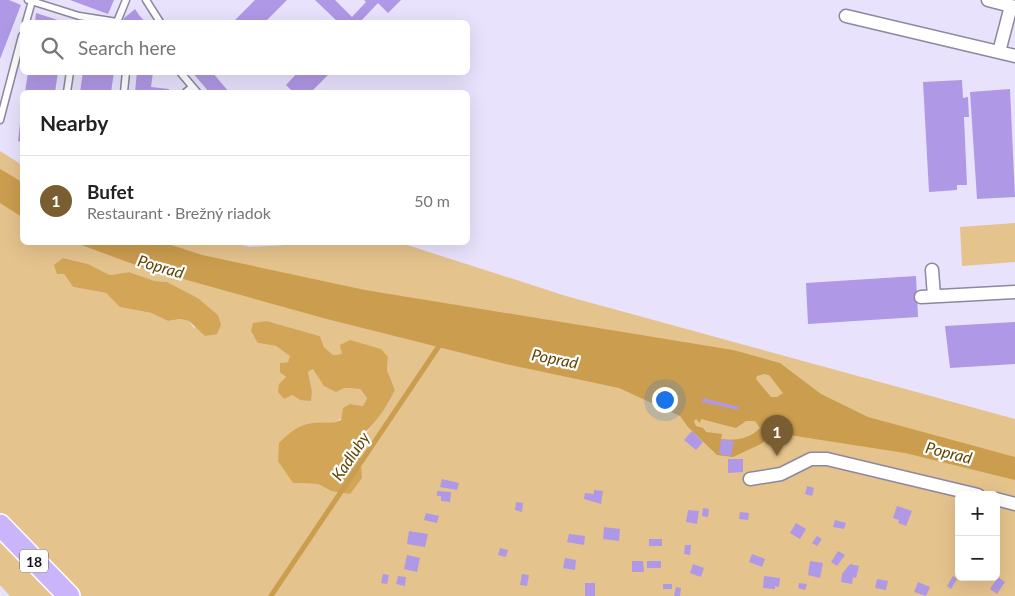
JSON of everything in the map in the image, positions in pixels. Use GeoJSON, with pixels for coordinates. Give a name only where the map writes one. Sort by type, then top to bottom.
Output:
{"type":"FeatureCollection","features":[{"type":"Feature","properties":{"kind":"main road","name":"18"},"geometry":{"type":"LineString","coordinates":[[0,525],[68,596]]}},
{"type":"Feature","properties":{"kind":"street"},"geometry":{"type":"LineString","coordinates":[[988,0],[1013,6],[999,52]]}},
{"type":"Feature","properties":{"kind":"street"},"geometry":{"type":"LineString","coordinates":[[846,16],[1015,56]]}},
{"type":"Feature","properties":{"kind":"street"},"geometry":{"type":"LineString","coordinates":[[932,270],[928,296],[1015,292]]}},
{"type":"Feature","properties":{"kind":"street"},"geometry":{"type":"LineString","coordinates":[[750,479],[781,474],[812,459],[827,459],[961,491]]}},
{"type":"Feature","properties":{"kind":"street"},"geometry":{"type":"LineString","coordinates":[[1000,500],[1015,504]]}},
{"type":"Feature","properties":{"kind":"lane"},"geometry":{"type":"LineString","coordinates":[[119,20],[126,0]]}},
{"type":"Feature","properties":{"kind":"lane"},"geometry":{"type":"LineString","coordinates":[[146,0],[159,20]]}},
{"type":"Feature","properties":{"kind":"lane"},"geometry":{"type":"LineString","coordinates":[[26,20],[30,1],[78,19],[91,20]]}},
{"type":"Feature","properties":{"kind":"lane"},"geometry":{"type":"LineString","coordinates":[[0,120],[20,44]]}},
{"type":"Feature","properties":{"kind":"lane"},"geometry":{"type":"LineString","coordinates":[[67,90],[70,75]]}},
{"type":"Feature","properties":{"kind":"lane"},"geometry":{"type":"LineString","coordinates":[[124,90],[126,75]]}},
{"type":"Feature","properties":{"kind":"lane"},"geometry":{"type":"LineString","coordinates":[[182,75],[194,90]]}},
{"type":"Feature","properties":{"kind":"shaded area"},"geometry":{"type":"Polygon","coordinates":[[[0,151],[20,164],[20,245],[242,245],[249,247],[286,245],[407,245],[566,296],[1015,419],[1015,596],[10,596],[0,585],[0,151]],[[63,258],[64,274],[73,287],[106,293],[121,307],[151,313],[168,321],[180,319],[189,321],[194,328],[218,315],[198,298],[167,282],[155,281],[129,272],[110,275],[88,264],[63,258]],[[267,321],[258,343],[276,346],[291,356],[288,362],[281,363],[292,395],[300,400],[312,391],[308,372],[313,369],[336,392],[345,388],[360,389],[367,398],[363,406],[350,404],[340,420],[336,422],[314,423],[293,483],[318,484],[331,491],[356,442],[367,432],[388,404],[395,390],[387,370],[388,357],[333,355],[324,347],[320,336],[267,321]]]}},
{"type":"Feature","properties":{"kind":"shaded area"},"geometry":{"type":"Polygon","coordinates":[[[1015,223],[1015,262],[962,266],[960,227],[1015,223]]]}},
{"type":"Feature","properties":{"kind":"shaded area"},"geometry":{"type":"Polygon","coordinates":[[[63,258],[88,264],[110,275],[129,272],[155,281],[167,282],[198,298],[218,315],[221,325],[217,334],[205,336],[189,321],[180,319],[168,321],[151,313],[120,307],[106,293],[73,287],[64,274],[57,274],[54,265],[63,258]]]}},
{"type":"Feature","properties":{"kind":"shaded area"},"geometry":{"type":"Polygon","coordinates":[[[267,321],[320,336],[324,347],[333,355],[342,354],[340,345],[350,340],[381,349],[388,357],[387,370],[395,390],[378,418],[356,441],[360,449],[362,478],[350,494],[331,491],[318,484],[293,483],[278,461],[279,443],[290,433],[308,424],[341,420],[343,408],[350,404],[363,406],[367,398],[360,389],[345,388],[336,392],[324,386],[313,369],[308,372],[312,391],[311,401],[300,400],[292,395],[284,399],[278,392],[279,384],[286,377],[280,372],[280,363],[288,362],[290,356],[276,346],[258,343],[251,331],[253,323],[267,321]]]}},
{"type":"Feature","properties":{"kind":"water"},"geometry":{"type":"Polygon","coordinates":[[[0,169],[20,181],[20,216],[0,203],[0,169]]]}},
{"type":"Feature","properties":{"kind":"water","name":"Poprad"},"geometry":{"type":"Polygon","coordinates":[[[81,245],[171,245],[202,255],[365,290],[733,350],[780,363],[821,394],[868,417],[1015,457],[1015,480],[905,453],[789,435],[770,437],[761,444],[733,457],[717,455],[688,427],[680,416],[619,388],[506,364],[323,318],[144,268],[81,245]],[[769,375],[757,376],[756,379],[771,397],[777,397],[783,393],[769,375]],[[696,419],[694,421],[696,426],[703,428],[706,432],[722,434],[721,439],[732,440],[751,435],[760,428],[755,421],[746,421],[736,428],[701,419],[700,423],[696,419]]]}},
{"type":"Feature","properties":{"kind":"building"},"geometry":{"type":"Polygon","coordinates":[[[0,0],[9,0],[21,5],[0,59],[0,0]]]}},
{"type":"Feature","properties":{"kind":"building"},"geometry":{"type":"Polygon","coordinates":[[[70,0],[114,0],[108,14],[70,0]]]}},
{"type":"Feature","properties":{"kind":"building"},"geometry":{"type":"Polygon","coordinates":[[[255,0],[287,0],[267,20],[235,20],[255,0]]]}},
{"type":"Feature","properties":{"kind":"building"},"geometry":{"type":"Polygon","coordinates":[[[315,0],[335,0],[352,17],[366,2],[364,0],[401,0],[388,13],[378,3],[362,20],[336,20],[315,0]]]}},
{"type":"Feature","properties":{"kind":"building"},"geometry":{"type":"Polygon","coordinates":[[[135,9],[143,20],[124,20],[135,9]]]}},
{"type":"Feature","properties":{"kind":"building"},"geometry":{"type":"Polygon","coordinates":[[[36,13],[58,20],[35,20],[36,13]]]}},
{"type":"Feature","properties":{"kind":"building"},"geometry":{"type":"Polygon","coordinates":[[[28,75],[58,75],[55,90],[25,90],[28,75]]]}},
{"type":"Feature","properties":{"kind":"building"},"geometry":{"type":"Polygon","coordinates":[[[83,75],[114,75],[111,90],[80,90],[83,75]]]}},
{"type":"Feature","properties":{"kind":"building"},"geometry":{"type":"Polygon","coordinates":[[[137,75],[153,75],[151,87],[169,89],[169,90],[135,90],[137,75]]]}},
{"type":"Feature","properties":{"kind":"building"},"geometry":{"type":"Polygon","coordinates":[[[195,75],[215,75],[227,90],[207,90],[195,75]]]}},
{"type":"Feature","properties":{"kind":"building"},"geometry":{"type":"Polygon","coordinates":[[[295,75],[328,75],[313,90],[291,90],[286,85],[295,75]]]}},
{"type":"Feature","properties":{"kind":"building"},"geometry":{"type":"Polygon","coordinates":[[[962,80],[963,98],[968,97],[969,117],[964,117],[967,185],[957,185],[957,190],[929,192],[923,82],[962,80]]]}},
{"type":"Feature","properties":{"kind":"building"},"geometry":{"type":"Polygon","coordinates":[[[1010,89],[1015,197],[977,199],[970,92],[1010,89]]]}},
{"type":"Feature","properties":{"kind":"building"},"geometry":{"type":"Polygon","coordinates":[[[20,123],[20,142],[18,141],[20,123]]]}},
{"type":"Feature","properties":{"kind":"building"},"geometry":{"type":"Polygon","coordinates":[[[916,276],[918,317],[808,324],[806,283],[916,276]]]}},
{"type":"Feature","properties":{"kind":"building"},"geometry":{"type":"Polygon","coordinates":[[[1015,322],[1015,364],[950,368],[945,326],[1015,322]]]}},
{"type":"Feature","properties":{"kind":"building"},"geometry":{"type":"Polygon","coordinates":[[[703,398],[739,407],[738,410],[702,402],[703,398]]]}},
{"type":"Feature","properties":{"kind":"building"},"geometry":{"type":"Polygon","coordinates":[[[692,431],[703,442],[696,450],[684,440],[692,431]]]}},
{"type":"Feature","properties":{"kind":"building"},"geometry":{"type":"Polygon","coordinates":[[[721,439],[734,441],[731,456],[719,454],[721,439]]]}},
{"type":"Feature","properties":{"kind":"building"},"geometry":{"type":"Polygon","coordinates":[[[728,459],[743,459],[743,472],[728,473],[728,459]]]}},
{"type":"Feature","properties":{"kind":"building"},"geometry":{"type":"Polygon","coordinates":[[[442,479],[459,483],[457,490],[440,487],[442,479]]]}},
{"type":"Feature","properties":{"kind":"building"},"geometry":{"type":"Polygon","coordinates":[[[807,486],[814,488],[812,496],[805,494],[807,486]]]}},
{"type":"Feature","properties":{"kind":"building"},"geometry":{"type":"Polygon","coordinates":[[[594,490],[603,491],[601,504],[584,499],[585,493],[594,494],[594,490]]]}},
{"type":"Feature","properties":{"kind":"building"},"geometry":{"type":"Polygon","coordinates":[[[437,491],[451,492],[450,502],[441,501],[441,496],[437,496],[437,491]]]}},
{"type":"Feature","properties":{"kind":"building"},"geometry":{"type":"Polygon","coordinates":[[[516,502],[523,503],[522,512],[515,510],[516,502]]]}},
{"type":"Feature","properties":{"kind":"building"},"geometry":{"type":"Polygon","coordinates":[[[897,506],[912,511],[906,526],[898,523],[899,520],[893,518],[897,506]]]}},
{"type":"Feature","properties":{"kind":"building"},"geometry":{"type":"Polygon","coordinates":[[[703,508],[709,509],[708,517],[702,516],[703,508]]]}},
{"type":"Feature","properties":{"kind":"building"},"geometry":{"type":"Polygon","coordinates":[[[688,510],[699,511],[697,524],[686,522],[688,510]]]}},
{"type":"Feature","properties":{"kind":"building"},"geometry":{"type":"Polygon","coordinates":[[[740,512],[749,513],[748,520],[739,519],[740,512]]]}},
{"type":"Feature","properties":{"kind":"building"},"geometry":{"type":"Polygon","coordinates":[[[426,513],[439,516],[437,523],[424,520],[426,513]]]}},
{"type":"Feature","properties":{"kind":"building"},"geometry":{"type":"Polygon","coordinates":[[[835,520],[846,523],[844,529],[833,527],[835,520]]]}},
{"type":"Feature","properties":{"kind":"building"},"geometry":{"type":"Polygon","coordinates":[[[796,523],[806,529],[800,539],[790,533],[796,523]]]}},
{"type":"Feature","properties":{"kind":"building"},"geometry":{"type":"Polygon","coordinates":[[[604,527],[620,529],[619,541],[603,539],[604,527]]]}},
{"type":"Feature","properties":{"kind":"building"},"geometry":{"type":"Polygon","coordinates":[[[409,531],[428,534],[425,547],[407,544],[409,531]]]}},
{"type":"Feature","properties":{"kind":"building"},"geometry":{"type":"Polygon","coordinates":[[[569,534],[585,536],[584,545],[567,542],[569,534]]]}},
{"type":"Feature","properties":{"kind":"building"},"geometry":{"type":"Polygon","coordinates":[[[817,536],[822,539],[817,546],[812,543],[817,536]]]}},
{"type":"Feature","properties":{"kind":"building"},"geometry":{"type":"Polygon","coordinates":[[[649,539],[662,539],[662,546],[649,546],[649,539]]]}},
{"type":"Feature","properties":{"kind":"building"},"geometry":{"type":"Polygon","coordinates":[[[685,545],[691,545],[690,555],[684,554],[685,545]]]}},
{"type":"Feature","properties":{"kind":"building"},"geometry":{"type":"Polygon","coordinates":[[[500,548],[508,550],[506,557],[498,555],[500,548]]]}},
{"type":"Feature","properties":{"kind":"building"},"geometry":{"type":"Polygon","coordinates":[[[838,551],[845,555],[837,566],[831,562],[838,551]]]}},
{"type":"Feature","properties":{"kind":"building"},"geometry":{"type":"Polygon","coordinates":[[[752,554],[765,559],[762,567],[749,562],[752,554]]]}},
{"type":"Feature","properties":{"kind":"building"},"geometry":{"type":"Polygon","coordinates":[[[407,555],[420,558],[417,572],[404,569],[407,555]]]}},
{"type":"Feature","properties":{"kind":"building"},"geometry":{"type":"Polygon","coordinates":[[[565,558],[576,560],[575,570],[563,568],[565,558]]]}},
{"type":"Feature","properties":{"kind":"building"},"geometry":{"type":"Polygon","coordinates":[[[632,561],[643,561],[644,572],[632,572],[632,561]]]}},
{"type":"Feature","properties":{"kind":"building"},"geometry":{"type":"Polygon","coordinates":[[[647,561],[661,561],[661,568],[647,568],[647,561]]]}},
{"type":"Feature","properties":{"kind":"building"},"geometry":{"type":"Polygon","coordinates":[[[810,561],[823,563],[820,578],[808,575],[810,561]]]}},
{"type":"Feature","properties":{"kind":"building"},"geometry":{"type":"Polygon","coordinates":[[[693,564],[704,568],[701,577],[690,573],[693,564]]]}},
{"type":"Feature","properties":{"kind":"building"},"geometry":{"type":"Polygon","coordinates":[[[850,564],[859,566],[856,578],[853,577],[852,584],[841,582],[842,574],[850,564]]]}},
{"type":"Feature","properties":{"kind":"building"},"geometry":{"type":"Polygon","coordinates":[[[383,574],[389,575],[387,584],[381,583],[383,574]]]}},
{"type":"Feature","properties":{"kind":"building"},"geometry":{"type":"Polygon","coordinates":[[[522,574],[529,575],[527,586],[520,585],[522,574]]]}},
{"type":"Feature","properties":{"kind":"building"},"geometry":{"type":"Polygon","coordinates":[[[398,576],[406,577],[405,586],[396,584],[398,576]]]}},
{"type":"Feature","properties":{"kind":"building"},"geometry":{"type":"Polygon","coordinates":[[[764,576],[780,578],[779,587],[775,586],[775,589],[763,588],[764,576]]]}},
{"type":"Feature","properties":{"kind":"building"},"geometry":{"type":"Polygon","coordinates":[[[953,576],[955,578],[956,581],[951,589],[947,586],[953,576]]]}},
{"type":"Feature","properties":{"kind":"building"},"geometry":{"type":"Polygon","coordinates":[[[1000,578],[1005,582],[997,594],[990,589],[995,581],[1000,581],[1000,578]]]}},
{"type":"Feature","properties":{"kind":"building"},"geometry":{"type":"Polygon","coordinates":[[[877,579],[888,581],[886,590],[875,588],[877,579]]]}},
{"type":"Feature","properties":{"kind":"building"},"geometry":{"type":"Polygon","coordinates":[[[918,582],[930,587],[926,596],[914,592],[918,582]]]}},
{"type":"Feature","properties":{"kind":"building"},"geometry":{"type":"Polygon","coordinates":[[[585,583],[595,583],[595,596],[585,596],[585,583]]]}},
{"type":"Feature","properties":{"kind":"building"},"geometry":{"type":"Polygon","coordinates":[[[799,583],[807,584],[805,590],[798,588],[799,583]]]}},
{"type":"Feature","properties":{"kind":"building"},"geometry":{"type":"Polygon","coordinates":[[[663,584],[672,584],[672,589],[663,589],[663,584]]]}},
{"type":"Feature","properties":{"kind":"building"},"geometry":{"type":"Polygon","coordinates":[[[676,587],[681,588],[680,596],[674,596],[676,587]]]}},
{"type":"Feature","properties":{"kind":"waterway","name":"Kadluby"},"geometry":{"type":"LineString","coordinates":[[271,596],[439,346],[444,343]]}},
{"type":"Feature","properties":{"kind":"place","name":"Bufet"},"geometry":{"type":"Point","coordinates":[777,456]}}]}
